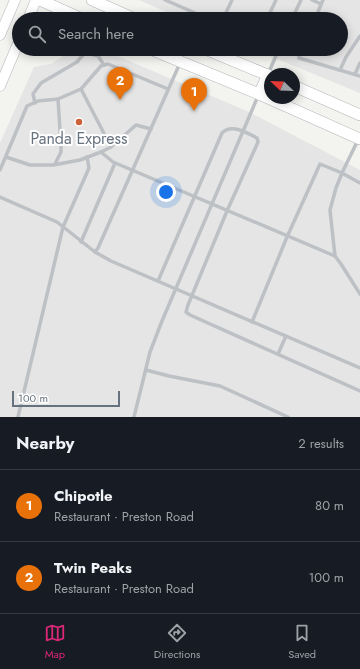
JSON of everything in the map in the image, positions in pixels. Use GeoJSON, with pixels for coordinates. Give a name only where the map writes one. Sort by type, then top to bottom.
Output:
{"type":"FeatureCollection","features":[{"type":"Feature","properties":{"kind":"main road"},"geometry":{"type":"LineString","coordinates":[[0,34],[15,0]]}},
{"type":"Feature","properties":{"kind":"main road"},"geometry":{"type":"LineString","coordinates":[[31,12],[36,0]]}},
{"type":"Feature","properties":{"kind":"main road"},"geometry":{"type":"LineString","coordinates":[[40,0],[67,12]]}},
{"type":"Feature","properties":{"kind":"main road"},"geometry":{"type":"LineString","coordinates":[[95,1],[119,12]]}},
{"type":"Feature","properties":{"kind":"main road"},"geometry":{"type":"LineString","coordinates":[[0,86],[13,56]]}},
{"type":"Feature","properties":{"kind":"main road"},"geometry":{"type":"LineString","coordinates":[[166,56],[360,138]]}},
{"type":"Feature","properties":{"kind":"main road"},"geometry":{"type":"LineString","coordinates":[[222,56],[264,74]]}},
{"type":"Feature","properties":{"kind":"main road"},"geometry":{"type":"LineString","coordinates":[[259,94],[264,85]]}},
{"type":"Feature","properties":{"kind":"main road"},"geometry":{"type":"LineString","coordinates":[[300,89],[360,115]]}},
{"type":"Feature","properties":{"kind":"lane"},"geometry":{"type":"LineString","coordinates":[[165,0],[172,1],[195,12]]}},
{"type":"Feature","properties":{"kind":"lane"},"geometry":{"type":"LineString","coordinates":[[226,12],[232,0]]}},
{"type":"Feature","properties":{"kind":"lane"},"geometry":{"type":"LineString","coordinates":[[270,12],[276,0]]}},
{"type":"Feature","properties":{"kind":"lane"},"geometry":{"type":"LineString","coordinates":[[295,12],[301,0]]}},
{"type":"Feature","properties":{"kind":"lane"},"geometry":{"type":"LineString","coordinates":[[312,0],[322,2],[318,12]]}},
{"type":"Feature","properties":{"kind":"lane"},"geometry":{"type":"LineString","coordinates":[[348,54],[360,36]]}},
{"type":"Feature","properties":{"kind":"lane"},"geometry":{"type":"LineString","coordinates":[[35,103],[33,94],[41,83],[77,62],[82,56]]}},
{"type":"Feature","properties":{"kind":"lane"},"geometry":{"type":"LineString","coordinates":[[98,56],[104,65]]}},
{"type":"Feature","properties":{"kind":"lane"},"geometry":{"type":"LineString","coordinates":[[272,68],[276,56]]}},
{"type":"Feature","properties":{"kind":"lane"},"geometry":{"type":"LineString","coordinates":[[299,56],[299,58],[360,76]]}},
{"type":"Feature","properties":{"kind":"lane"},"geometry":{"type":"LineString","coordinates":[[340,70],[347,56]]}},
{"type":"Feature","properties":{"kind":"lane"},"geometry":{"type":"LineString","coordinates":[[95,252],[133,170],[180,62]]}},
{"type":"Feature","properties":{"kind":"lane"},"geometry":{"type":"LineString","coordinates":[[355,74],[360,63]]}},
{"type":"Feature","properties":{"kind":"lane"},"geometry":{"type":"LineString","coordinates":[[0,170],[27,106],[38,101],[58,99],[81,89],[101,66],[108,64],[168,89]]}},
{"type":"Feature","properties":{"kind":"lane"},"geometry":{"type":"LineString","coordinates":[[81,89],[111,147]]}},
{"type":"Feature","properties":{"kind":"lane"},"geometry":{"type":"LineString","coordinates":[[134,417],[150,352],[259,94]]}},
{"type":"Feature","properties":{"kind":"lane"},"geometry":{"type":"LineString","coordinates":[[55,164],[61,152],[58,99]]}},
{"type":"Feature","properties":{"kind":"lane"},"geometry":{"type":"LineString","coordinates":[[6,157],[30,165],[55,164],[80,160],[111,147],[136,125],[151,129]]}},
{"type":"Feature","properties":{"kind":"lane"},"geometry":{"type":"LineString","coordinates":[[158,281],[222,133],[230,128],[257,138],[258,142],[186,308],[187,314],[360,391]]}},
{"type":"Feature","properties":{"kind":"lane"},"geometry":{"type":"LineString","coordinates":[[360,138],[342,173],[330,210],[335,256],[360,294]]}},
{"type":"Feature","properties":{"kind":"lane"},"geometry":{"type":"LineString","coordinates":[[101,152],[115,163],[211,205],[335,256]]}},
{"type":"Feature","properties":{"kind":"lane"},"geometry":{"type":"LineString","coordinates":[[18,417],[63,227],[88,168],[87,157]]}},
{"type":"Feature","properties":{"kind":"lane"},"geometry":{"type":"LineString","coordinates":[[80,242],[115,163]]}},
{"type":"Feature","properties":{"kind":"lane"},"geometry":{"type":"LineString","coordinates":[[252,322],[287,237],[320,164],[342,173],[360,183]]}},
{"type":"Feature","properties":{"kind":"lane"},"geometry":{"type":"LineString","coordinates":[[0,197],[57,222],[80,242],[111,261],[360,368]]}},
{"type":"Feature","properties":{"kind":"lane"},"geometry":{"type":"LineString","coordinates":[[278,354],[286,336]]}},
{"type":"Feature","properties":{"kind":"lane"},"geometry":{"type":"LineString","coordinates":[[146,370],[168,376],[220,386],[288,417]]}},
{"type":"Feature","properties":{"kind":"shaded area"},"geometry":{"type":"Polygon","coordinates":[[[139,0],[360,0],[360,93],[270,56],[348,56],[348,12],[167,12],[139,0]]]}},
{"type":"Feature","properties":{"kind":"shaded area"},"geometry":{"type":"Polygon","coordinates":[[[63,56],[117,56],[249,112],[360,170],[360,417],[0,417],[0,143],[34,67],[51,64],[63,56]]]}},
{"type":"Feature","properties":{"kind":"place","name":"Twin Peaks"},"geometry":{"type":"Point","coordinates":[120,100]}},
{"type":"Feature","properties":{"kind":"place","name":"Chipotle"},"geometry":{"type":"Point","coordinates":[194,111]}},
{"type":"Feature","properties":{"kind":"place","name":"Panda Express"},"geometry":{"type":"Point","coordinates":[79,122]}}]}
